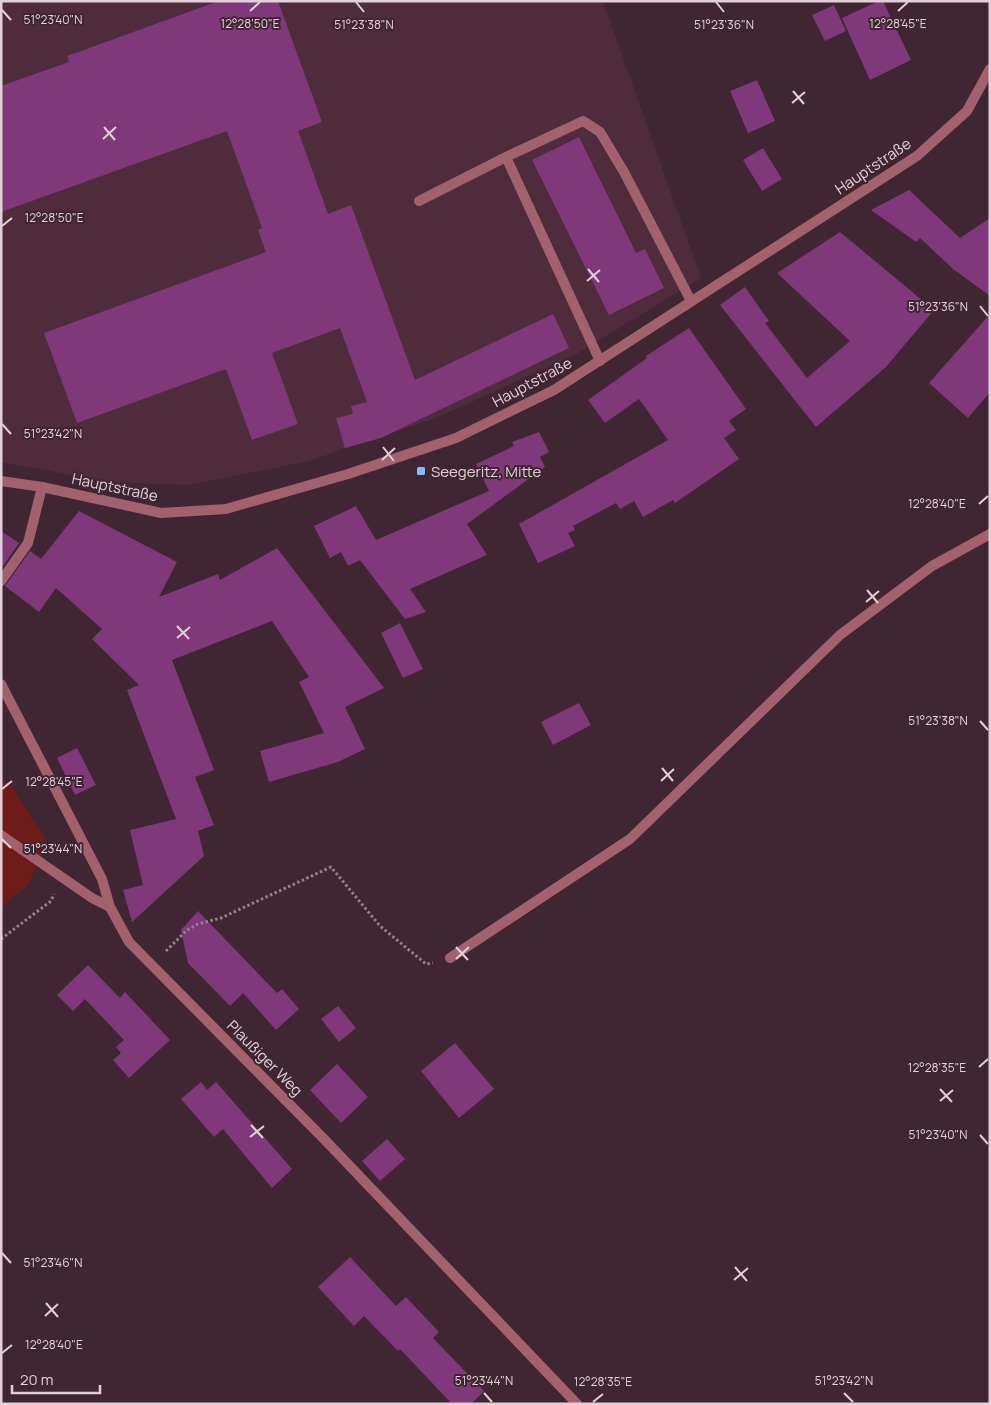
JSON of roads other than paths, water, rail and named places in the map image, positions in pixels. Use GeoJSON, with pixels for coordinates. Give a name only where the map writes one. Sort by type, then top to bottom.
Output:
{"type":"FeatureCollection","features":[{"type":"Feature","properties":{"kind":"street","name":"Hauptstraße"},"geometry":{"type":"LineString","coordinates":[[1,481],[42,487],[161,513],[226,509],[348,474],[456,438],[554,390],[917,156],[967,110],[990,69]]}},
{"type":"Feature","properties":{"kind":"street"},"geometry":{"type":"LineString","coordinates":[[419,201],[583,121],[600,132],[624,172],[691,302]]}},
{"type":"Feature","properties":{"kind":"street"},"geometry":{"type":"LineString","coordinates":[[506,157],[600,361]]}},
{"type":"Feature","properties":{"kind":"street"},"geometry":{"type":"LineString","coordinates":[[1,582],[28,542],[42,487]]}},
{"type":"Feature","properties":{"kind":"street"},"geometry":{"type":"LineString","coordinates":[[450,958],[630,839],[840,635],[932,566],[990,534]]}},
{"type":"Feature","properties":{"kind":"street","name":"Plaußiger Weg"},"geometry":{"type":"LineString","coordinates":[[1,684],[102,879],[110,907],[129,942],[324,1139],[577,1404]]}},
{"type":"Feature","properties":{"kind":"street"},"geometry":{"type":"LineString","coordinates":[[1,835],[92,898],[110,907]]}},
{"type":"Feature","properties":{"kind":"place","name":"Seegeritz, Mitte"},"geometry":{"type":"Point","coordinates":[421,471]}}]}
